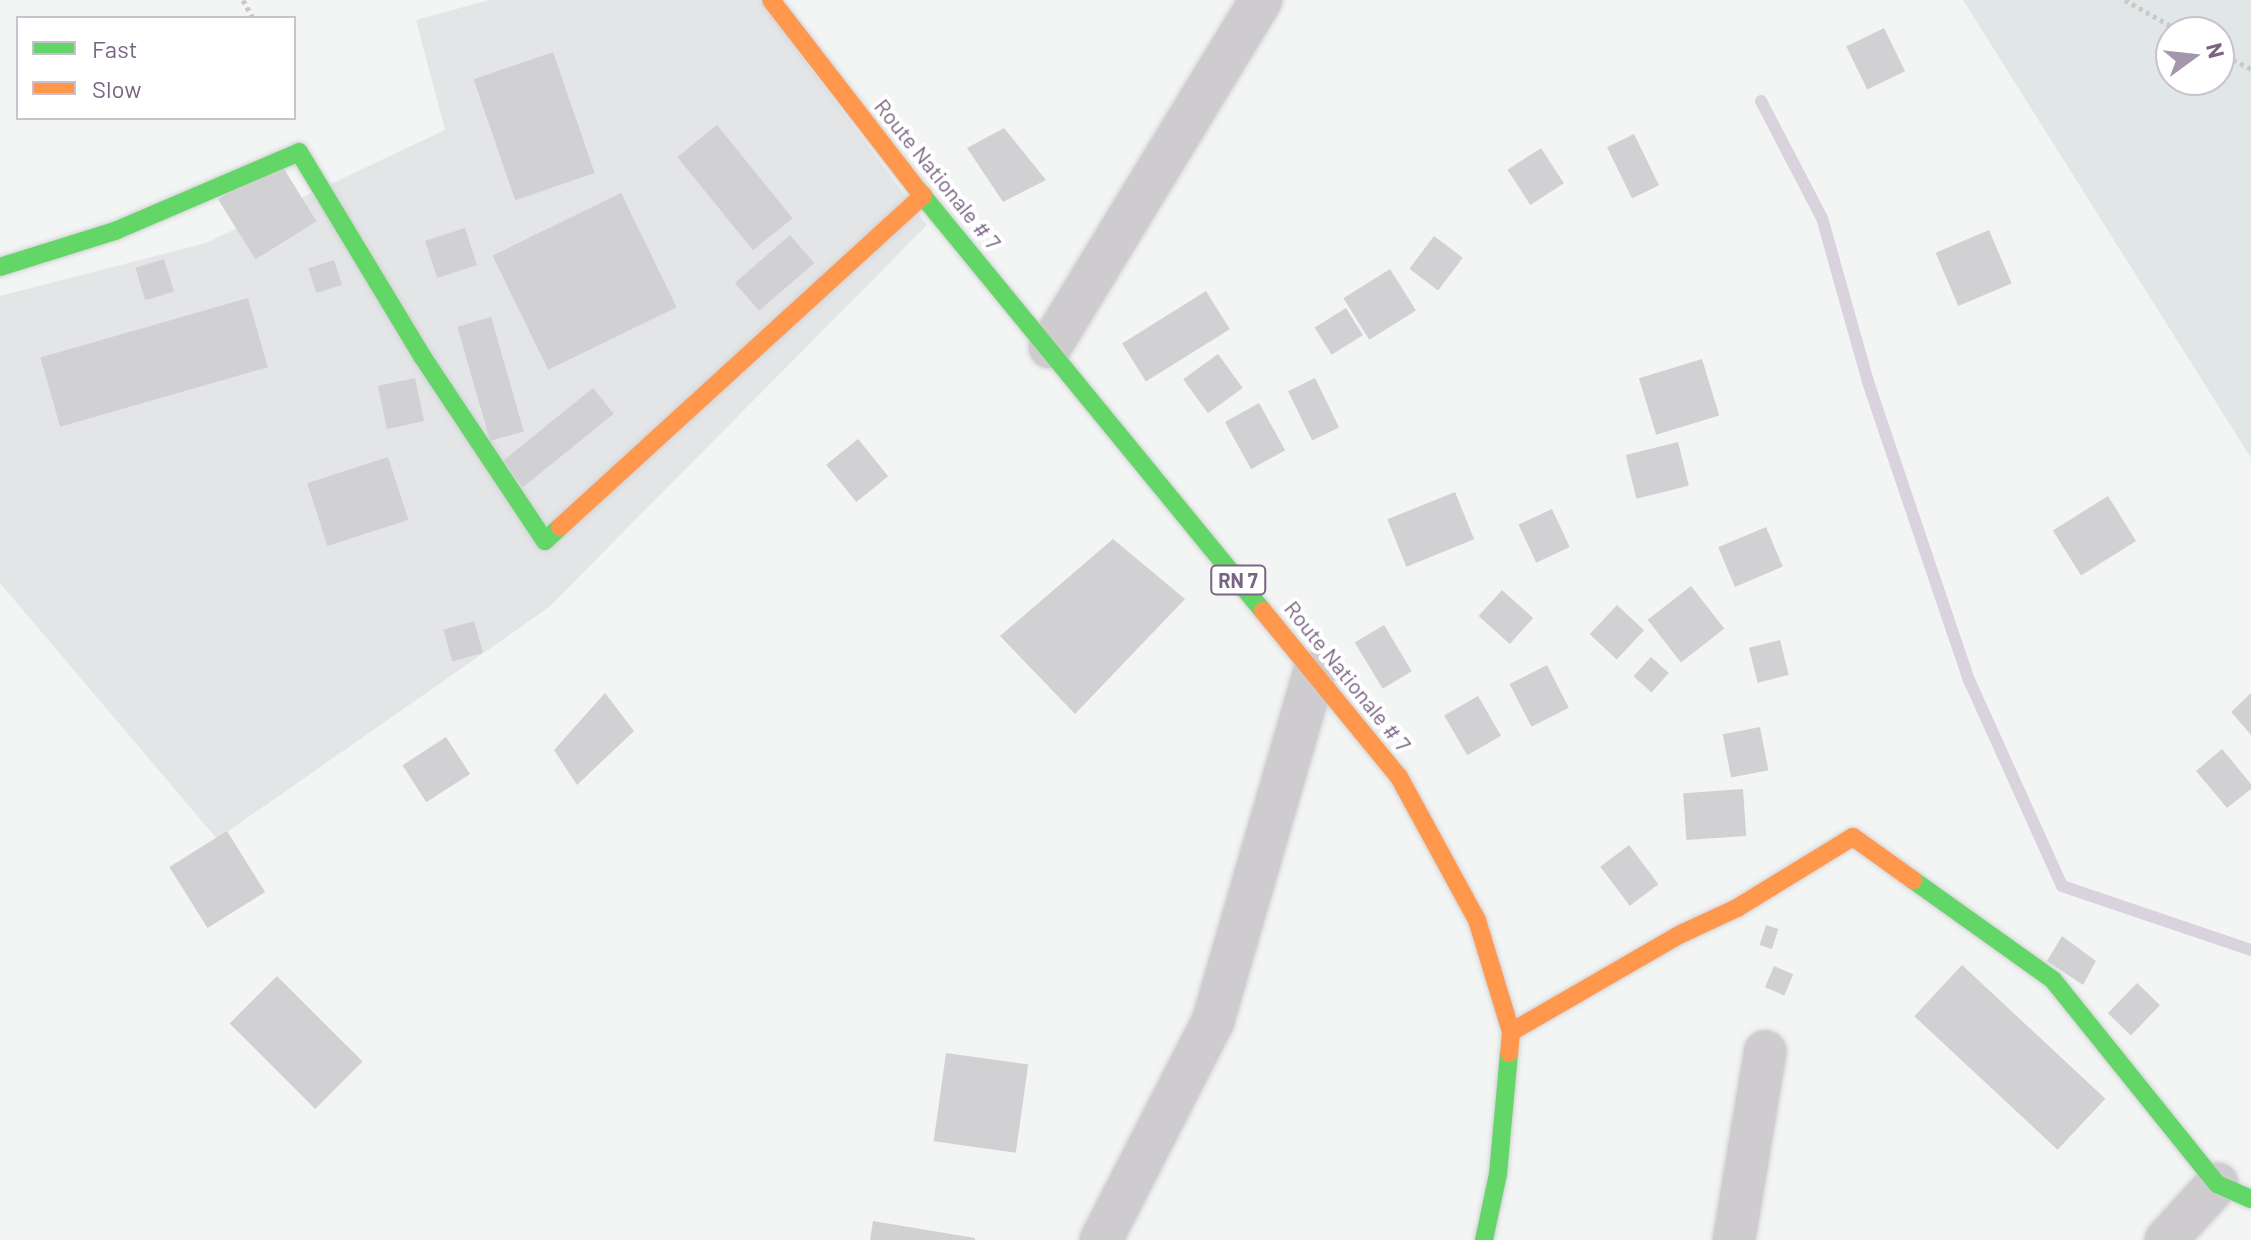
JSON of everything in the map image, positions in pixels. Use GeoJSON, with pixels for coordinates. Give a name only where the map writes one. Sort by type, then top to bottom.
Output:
{"type":"FeatureCollection","features":[{"type":"Feature","properties":{"kind":"street","name":"Route Nationale # 7"},"geometry":{"type":"LineString","coordinates":[[771,0],[923,195],[1399,777],[1477,920],[1511,1032],[1498,1174],[1484,1240]]}},
{"type":"Feature","properties":{"kind":"street"},"geometry":{"type":"LineString","coordinates":[[1050,347],[1261,0]]}},
{"type":"Feature","properties":{"kind":"street"},"geometry":{"type":"LineString","coordinates":[[0,267],[115,231],[299,152],[422,356],[545,541],[923,195]]}},
{"type":"Feature","properties":{"kind":"street"},"geometry":{"type":"LineString","coordinates":[[1101,1240],[1213,1021],[1314,673]]}},
{"type":"Feature","properties":{"kind":"street"},"geometry":{"type":"LineString","coordinates":[[1511,1032],[1681,934],[1737,908],[1853,837],[2053,980],[2234,1192],[2166,1240]]}},
{"type":"Feature","properties":{"kind":"street"},"geometry":{"type":"LineString","coordinates":[[1734,1240],[1765,1052]]}},
{"type":"Feature","properties":{"kind":"path"},"geometry":{"type":"LineString","coordinates":[[2125,0],[2155,17]]}},
{"type":"Feature","properties":{"kind":"shaded area"},"geometry":{"type":"Polygon","coordinates":[[[489,0],[759,0],[927,225],[548,608],[217,839],[0,583],[0,296],[206,243],[445,130],[416,20],[489,0]]]}},
{"type":"Feature","properties":{"kind":"shaded area"},"geometry":{"type":"Polygon","coordinates":[[[1963,0],[2251,0],[2251,458],[1963,0]]]}},
{"type":"Feature","properties":{"kind":"building"},"geometry":{"type":"Polygon","coordinates":[[[1884,28],[1905,71],[1867,90],[1846,46],[1884,28]]]}},
{"type":"Feature","properties":{"kind":"building"},"geometry":{"type":"Polygon","coordinates":[[[553,52],[595,173],[515,200],[474,79],[553,52]]]}},
{"type":"Feature","properties":{"kind":"building"},"geometry":{"type":"Polygon","coordinates":[[[717,125],[793,218],[753,250],[677,157],[717,125]]]}},
{"type":"Feature","properties":{"kind":"building"},"geometry":{"type":"Polygon","coordinates":[[[1004,128],[1046,180],[1003,202],[967,148],[1004,128]]]}},
{"type":"Feature","properties":{"kind":"building"},"geometry":{"type":"Polygon","coordinates":[[[1634,134],[1659,185],[1632,198],[1607,147],[1634,134]]]}},
{"type":"Feature","properties":{"kind":"building"},"geometry":{"type":"Polygon","coordinates":[[[1541,148],[1564,183],[1530,205],[1507,170],[1541,148]]]}},
{"type":"Feature","properties":{"kind":"building"},"geometry":{"type":"Polygon","coordinates":[[[279,161],[317,221],[256,259],[218,199],[279,161]]]}},
{"type":"Feature","properties":{"kind":"building"},"geometry":{"type":"Polygon","coordinates":[[[621,193],[677,307],[548,370],[492,256],[621,193]]]}},
{"type":"Feature","properties":{"kind":"building"},"geometry":{"type":"Polygon","coordinates":[[[465,228],[477,265],[437,278],[425,241],[465,228]]]}},
{"type":"Feature","properties":{"kind":"building"},"geometry":{"type":"Polygon","coordinates":[[[1989,230],[2012,283],[1958,306],[1936,253],[1989,230]]]}},
{"type":"Feature","properties":{"kind":"building"},"geometry":{"type":"Polygon","coordinates":[[[790,235],[814,263],[759,311],[735,283],[790,235]]]}},
{"type":"Feature","properties":{"kind":"building"},"geometry":{"type":"Polygon","coordinates":[[[1434,236],[1463,258],[1438,290],[1409,269],[1434,236]]]}},
{"type":"Feature","properties":{"kind":"building"},"geometry":{"type":"Polygon","coordinates":[[[164,259],[174,292],[145,300],[135,268],[164,259]]]}},
{"type":"Feature","properties":{"kind":"building"},"geometry":{"type":"Polygon","coordinates":[[[334,260],[342,285],[316,293],[308,268],[334,260]]]}},
{"type":"Feature","properties":{"kind":"building"},"geometry":{"type":"Polygon","coordinates":[[[1390,269],[1416,311],[1369,340],[1343,298],[1390,269]]]}},
{"type":"Feature","properties":{"kind":"building"},"geometry":{"type":"Polygon","coordinates":[[[1206,291],[1230,329],[1146,382],[1122,343],[1206,291]]]}},
{"type":"Feature","properties":{"kind":"building"},"geometry":{"type":"Polygon","coordinates":[[[248,298],[268,367],[60,427],[40,358],[248,298]]]}},
{"type":"Feature","properties":{"kind":"building"},"geometry":{"type":"Polygon","coordinates":[[[1346,308],[1363,335],[1332,355],[1315,328],[1346,308]]]}},
{"type":"Feature","properties":{"kind":"building"},"geometry":{"type":"Polygon","coordinates":[[[491,317],[524,431],[490,441],[457,327],[491,317]]]}},
{"type":"Feature","properties":{"kind":"building"},"geometry":{"type":"Polygon","coordinates":[[[1218,354],[1243,388],[1208,413],[1183,379],[1218,354]]]}},
{"type":"Feature","properties":{"kind":"building"},"geometry":{"type":"Polygon","coordinates":[[[1702,359],[1719,415],[1656,435],[1639,378],[1702,359]]]}},
{"type":"Feature","properties":{"kind":"building"},"geometry":{"type":"Polygon","coordinates":[[[415,378],[424,421],[387,429],[378,386],[415,378]]]}},
{"type":"Feature","properties":{"kind":"building"},"geometry":{"type":"Polygon","coordinates":[[[1315,378],[1339,427],[1312,441],[1288,391],[1315,378]]]}},
{"type":"Feature","properties":{"kind":"building"},"geometry":{"type":"Polygon","coordinates":[[[593,388],[614,414],[523,487],[502,462],[593,388]]]}},
{"type":"Feature","properties":{"kind":"building"},"geometry":{"type":"Polygon","coordinates":[[[1259,403],[1285,450],[1251,469],[1225,422],[1259,403]]]}},
{"type":"Feature","properties":{"kind":"building"},"geometry":{"type":"Polygon","coordinates":[[[858,439],[888,476],[856,502],[826,465],[858,439]]]}},
{"type":"Feature","properties":{"kind":"building"},"geometry":{"type":"Polygon","coordinates":[[[1678,442],[1689,486],[1636,499],[1626,455],[1678,442]]]}},
{"type":"Feature","properties":{"kind":"building"},"geometry":{"type":"Polygon","coordinates":[[[388,457],[408,520],[328,546],[307,483],[388,457]]]}},
{"type":"Feature","properties":{"kind":"building"},"geometry":{"type":"Polygon","coordinates":[[[1455,492],[1474,539],[1406,567],[1387,519],[1455,492]]]}},
{"type":"Feature","properties":{"kind":"building"},"geometry":{"type":"Polygon","coordinates":[[[2108,496],[2136,541],[2081,575],[2053,530],[2108,496]]]}},
{"type":"Feature","properties":{"kind":"building"},"geometry":{"type":"Polygon","coordinates":[[[1552,509],[1570,547],[1536,563],[1518,525],[1552,509]]]}},
{"type":"Feature","properties":{"kind":"building"},"geometry":{"type":"Polygon","coordinates":[[[1766,527],[1783,567],[1735,587],[1718,547],[1766,527]]]}},
{"type":"Feature","properties":{"kind":"building"},"geometry":{"type":"Polygon","coordinates":[[[1113,539],[1185,599],[1075,714],[1000,636],[1113,539]]]}},
{"type":"Feature","properties":{"kind":"building"},"geometry":{"type":"Polygon","coordinates":[[[1691,586],[1724,629],[1681,662],[1648,620],[1691,586]]]}},
{"type":"Feature","properties":{"kind":"building"},"geometry":{"type":"Polygon","coordinates":[[[1502,590],[1533,618],[1510,644],[1479,616],[1502,590]]]}},
{"type":"Feature","properties":{"kind":"building"},"geometry":{"type":"Polygon","coordinates":[[[1617,605],[1644,630],[1617,659],[1590,634],[1617,605]]]}},
{"type":"Feature","properties":{"kind":"building"},"geometry":{"type":"Polygon","coordinates":[[[474,621],[483,653],[452,662],[443,630],[474,621]]]}},
{"type":"Feature","properties":{"kind":"building"},"geometry":{"type":"Polygon","coordinates":[[[1384,625],[1412,671],[1383,689],[1355,643],[1384,625]]]}},
{"type":"Feature","properties":{"kind":"building"},"geometry":{"type":"Polygon","coordinates":[[[1780,640],[1789,675],[1758,683],[1749,648],[1780,640]]]}},
{"type":"Feature","properties":{"kind":"building"},"geometry":{"type":"Polygon","coordinates":[[[1651,657],[1669,673],[1651,692],[1634,676],[1651,657]]]}},
{"type":"Feature","properties":{"kind":"building"},"geometry":{"type":"Polygon","coordinates":[[[1547,665],[1569,708],[1531,727],[1510,684],[1547,665]]]}},
{"type":"Feature","properties":{"kind":"building"},"geometry":{"type":"Polygon","coordinates":[[[605,693],[634,731],[577,785],[554,750],[605,693]]]}},
{"type":"Feature","properties":{"kind":"building"},"geometry":{"type":"Polygon","coordinates":[[[2251,693],[2251,735],[2231,712],[2251,693]]]}},
{"type":"Feature","properties":{"kind":"building"},"geometry":{"type":"Polygon","coordinates":[[[1478,696],[1501,736],[1467,755],[1444,716],[1478,696]]]}},
{"type":"Feature","properties":{"kind":"building"},"geometry":{"type":"Polygon","coordinates":[[[1760,727],[1768,770],[1731,777],[1723,734],[1760,727]]]}},
{"type":"Feature","properties":{"kind":"building"},"geometry":{"type":"Polygon","coordinates":[[[446,737],[470,774],[426,802],[402,765],[446,737]]]}},
{"type":"Feature","properties":{"kind":"building"},"geometry":{"type":"Polygon","coordinates":[[[2222,749],[2251,784],[2251,789],[2227,808],[2196,771],[2222,749]]]}},
{"type":"Feature","properties":{"kind":"building"},"geometry":{"type":"Polygon","coordinates":[[[1743,789],[1746,836],[1686,840],[1683,793],[1743,789]]]}},
{"type":"Feature","properties":{"kind":"building"},"geometry":{"type":"Polygon","coordinates":[[[227,831],[265,892],[207,928],[169,867],[227,831]]]}},
{"type":"Feature","properties":{"kind":"building"},"geometry":{"type":"Polygon","coordinates":[[[1629,845],[1658,884],[1630,906],[1600,867],[1629,845]]]}},
{"type":"Feature","properties":{"kind":"building"},"geometry":{"type":"Polygon","coordinates":[[[1766,925],[1778,929],[1772,949],[1760,945],[1766,925]]]}},
{"type":"Feature","properties":{"kind":"building"},"geometry":{"type":"Polygon","coordinates":[[[2062,936],[2096,961],[2083,985],[2047,961],[2062,936]]]}},
{"type":"Feature","properties":{"kind":"building"},"geometry":{"type":"Polygon","coordinates":[[[1962,965],[2105,1099],[2058,1150],[1914,1016],[1962,965]]]}},
{"type":"Feature","properties":{"kind":"building"},"geometry":{"type":"Polygon","coordinates":[[[1774,966],[1793,974],[1784,995],[1765,987],[1774,966]]]}},
{"type":"Feature","properties":{"kind":"building"},"geometry":{"type":"Polygon","coordinates":[[[277,976],[363,1062],[315,1109],[230,1023],[277,976]]]}},
{"type":"Feature","properties":{"kind":"building"},"geometry":{"type":"Polygon","coordinates":[[[2137,983],[2160,1005],[2131,1035],[2108,1013],[2137,983]]]}},
{"type":"Feature","properties":{"kind":"building"},"geometry":{"type":"Polygon","coordinates":[[[946,1053],[1028,1065],[1016,1153],[934,1141],[946,1053]]]}},
{"type":"Feature","properties":{"kind":"building"},"geometry":{"type":"Polygon","coordinates":[[[873,1221],[975,1238],[975,1240],[870,1240],[873,1221]]]}},
{"type":"Feature","properties":{"kind":"waterway"},"geometry":{"type":"LineString","coordinates":[[1761,101],[1822,218],[1868,382],[1969,680],[2062,886],[2251,950]]}},
{"type":"Feature","properties":{"kind":"traffic: fast"},"geometry":{"type":"LineString","coordinates":[[0,267],[115,231],[299,152],[422,356],[545,541],[560,527]]}},
{"type":"Feature","properties":{"kind":"traffic: fast"},"geometry":{"type":"LineString","coordinates":[[918,190],[1263,611]]}},
{"type":"Feature","properties":{"kind":"traffic: fast"},"geometry":{"type":"LineString","coordinates":[[1913,880],[2053,980],[2217,1184],[2251,1199]]}},
{"type":"Feature","properties":{"kind":"traffic: fast"},"geometry":{"type":"LineString","coordinates":[[1484,1240],[1498,1174],[1509,1053]]}},
{"type":"Feature","properties":{"kind":"traffic: slow"},"geometry":{"type":"LineString","coordinates":[[771,0],[918,190]]}},
{"type":"Feature","properties":{"kind":"traffic: slow"},"geometry":{"type":"LineString","coordinates":[[560,527],[923,195]]}},
{"type":"Feature","properties":{"kind":"traffic: slow"},"geometry":{"type":"LineString","coordinates":[[1263,611],[1399,777],[1477,920],[1511,1032],[1509,1053]]}},
{"type":"Feature","properties":{"kind":"traffic: slow"},"geometry":{"type":"LineString","coordinates":[[1511,1032],[1681,934],[1737,908],[1853,837],[1913,880]]}}]}
